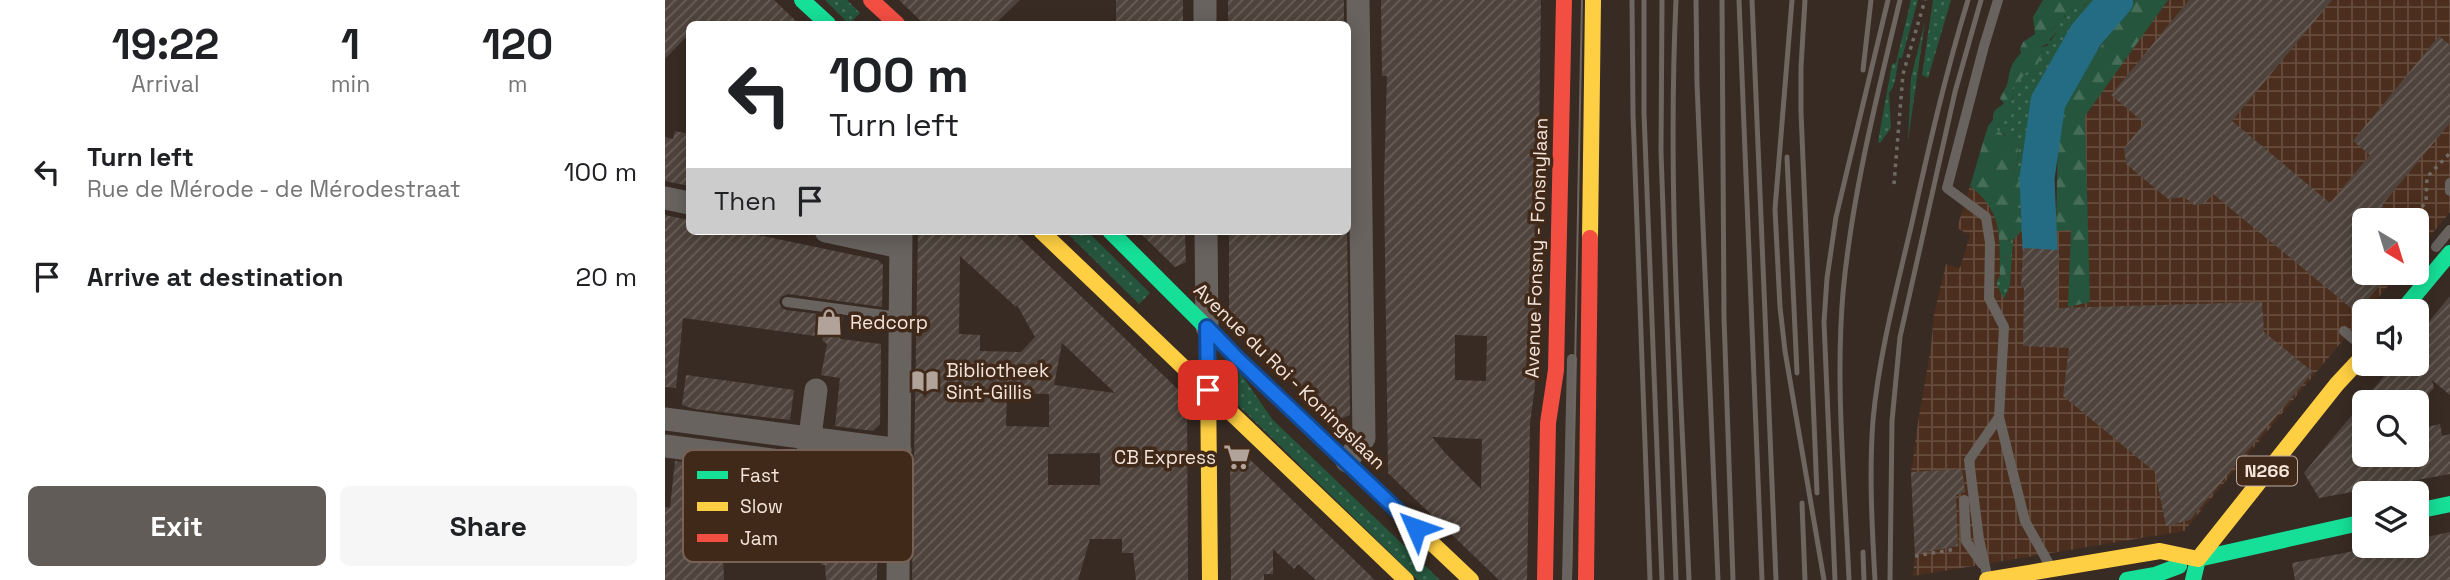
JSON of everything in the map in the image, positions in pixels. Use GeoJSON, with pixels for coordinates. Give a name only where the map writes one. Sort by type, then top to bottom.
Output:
{"type":"FeatureCollection","features":[{"type":"Feature","properties":{"kind":"main road"},"geometry":{"type":"LineString","coordinates":[[802,0],[825,21]]}},
{"type":"Feature","properties":{"kind":"main road"},"geometry":{"type":"LineString","coordinates":[[871,0],[894,21]]}},
{"type":"Feature","properties":{"kind":"main road","name":"Avenue Fonsny - Fonsnylaan"},"geometry":{"type":"LineString","coordinates":[[1545,580],[1548,423],[1556,370],[1564,0]]}},
{"type":"Feature","properties":{"kind":"main road"},"geometry":{"type":"LineString","coordinates":[[1586,580],[1593,0]]}},
{"type":"Feature","properties":{"kind":"main road"},"geometry":{"type":"LineString","coordinates":[[1045,235],[1406,580]]}},
{"type":"Feature","properties":{"kind":"main road","name":"Avenue du Roi - Koningslaan"},"geometry":{"type":"LineString","coordinates":[[1114,235],[1237,358],[1471,580]]}},
{"type":"Feature","properties":{"kind":"main road"},"geometry":{"type":"LineString","coordinates":[[2412,299],[2450,253]]}},
{"type":"Feature","properties":{"kind":"main road"},"geometry":{"type":"LineString","coordinates":[[1207,327],[1210,580]]}},
{"type":"Feature","properties":{"kind":"main road","name":"N266"},"geometry":{"type":"LineString","coordinates":[[2198,559],[2337,384],[2352,358]]}},
{"type":"Feature","properties":{"kind":"main road"},"geometry":{"type":"LineString","coordinates":[[2429,508],[2450,504]]}},
{"type":"Feature","properties":{"kind":"main road"},"geometry":{"type":"LineString","coordinates":[[2127,580],[2155,575],[2198,559],[2352,525]]}},
{"type":"Feature","properties":{"kind":"main road"},"geometry":{"type":"LineString","coordinates":[[1987,576],[2053,575],[2160,551],[2198,559]]}},
{"type":"Feature","properties":{"kind":"main road"},"geometry":{"type":"LineString","coordinates":[[2193,580],[2198,559]]}},
{"type":"Feature","properties":{"kind":"street"},"geometry":{"type":"LineString","coordinates":[[1205,0],[1205,21]]}},
{"type":"Feature","properties":{"kind":"street"},"geometry":{"type":"LineString","coordinates":[[1347,461],[1364,438],[1358,0]]}},
{"type":"Feature","properties":{"kind":"street"},"geometry":{"type":"LineString","coordinates":[[665,198],[686,202]]}},
{"type":"Feature","properties":{"kind":"street"},"geometry":{"type":"LineString","coordinates":[[665,419],[899,450],[900,239],[862,235]]}},
{"type":"Feature","properties":{"kind":"street"},"geometry":{"type":"LineString","coordinates":[[1206,235],[1207,327]]}},
{"type":"Feature","properties":{"kind":"street"},"geometry":{"type":"LineString","coordinates":[[808,450],[816,390]]}},
{"type":"Feature","properties":{"kind":"street"},"geometry":{"type":"LineString","coordinates":[[665,446],[696,450]]}},
{"type":"Feature","properties":{"kind":"street"},"geometry":{"type":"LineString","coordinates":[[898,562],[898,580]]}},
{"type":"Feature","properties":{"kind":"lane"},"geometry":{"type":"LineString","coordinates":[[1999,0],[1984,46],[1947,188],[1986,217],[1990,243],[1989,298],[2004,327],[1999,417],[2025,521],[2053,575]]}},
{"type":"Feature","properties":{"kind":"lane"},"geometry":{"type":"LineString","coordinates":[[2450,183],[2450,191]]}},
{"type":"Feature","properties":{"kind":"lane"},"geometry":{"type":"LineString","coordinates":[[2429,255],[2450,230]]}},
{"type":"Feature","properties":{"kind":"lane"},"geometry":{"type":"LineString","coordinates":[[787,302],[899,317]]}},
{"type":"Feature","properties":{"kind":"lane"},"geometry":{"type":"LineString","coordinates":[[2344,331],[2352,342]]}},
{"type":"Feature","properties":{"kind":"lane","name":"Avenue Fonsny - Fonsnylaan"},"geometry":{"type":"LineString","coordinates":[[1567,580],[1572,347]]}},
{"type":"Feature","properties":{"kind":"lane"},"geometry":{"type":"LineString","coordinates":[[1987,576],[1969,460],[1999,417]]}},
{"type":"Feature","properties":{"kind":"lane"},"geometry":{"type":"LineString","coordinates":[[1964,500],[1966,541],[1987,576]]}},
{"type":"Feature","properties":{"kind":"path"},"geometry":{"type":"LineString","coordinates":[[1894,184],[1903,74],[1925,0]]}},
{"type":"Feature","properties":{"kind":"path"},"geometry":{"type":"LineString","coordinates":[[2421,208],[2426,202],[2427,177],[2450,153]]}},
{"type":"Feature","properties":{"kind":"path"},"geometry":{"type":"LineString","coordinates":[[1915,556],[1958,548]]}},
{"type":"Feature","properties":{"kind":"shaded area"},"geometry":{"type":"Polygon","coordinates":[[[2167,0],[2450,0],[2450,212],[2429,237],[2429,208],[2352,208],[2352,285],[2389,285],[2377,299],[2352,299],[2352,329],[2184,531],[1913,576],[1915,554],[1911,472],[1919,416],[1934,314],[1946,264],[1960,268],[1970,235],[1957,228],[1970,186],[2072,212],[2078,122],[2167,0]]]}},
{"type":"Feature","properties":{"kind":"green space"},"geometry":{"type":"Polygon","coordinates":[[[825,0],[847,0],[860,13],[852,21],[846,21],[825,0]]]}},
{"type":"Feature","properties":{"kind":"green space"},"geometry":{"type":"Polygon","coordinates":[[[1911,0],[1918,0],[1902,58],[1899,58],[1894,86],[1889,93],[1891,128],[1880,143],[1878,142],[1892,64],[1896,63],[1911,0]]]}},
{"type":"Feature","properties":{"kind":"green space"},"geometry":{"type":"Polygon","coordinates":[[[1933,0],[1951,0],[1928,78],[1922,75],[1933,0]]]}},
{"type":"Feature","properties":{"kind":"green space"},"geometry":{"type":"Polygon","coordinates":[[[2043,0],[2090,0],[2065,13],[2064,20],[2054,28],[2056,33],[2050,43],[2040,47],[2038,64],[2012,88],[2009,109],[1996,129],[2005,136],[2014,132],[2017,134],[2019,158],[2012,177],[2020,181],[2022,193],[2019,204],[2011,209],[2021,219],[2022,226],[2008,240],[2010,247],[2004,255],[2009,264],[2005,271],[2007,280],[2004,283],[2000,276],[1999,237],[1994,216],[1981,196],[1970,186],[1988,126],[1995,111],[2004,103],[2000,99],[2012,66],[2021,53],[2023,42],[2035,34],[2033,17],[2043,0]]]}},
{"type":"Feature","properties":{"kind":"green space"},"geometry":{"type":"Polygon","coordinates":[[[2090,0],[2101,0],[2054,62],[2034,104],[2027,148],[2025,227],[2013,240],[2010,285],[2004,299],[1996,283],[2000,276],[2001,281],[2007,276],[2004,255],[2010,237],[2012,177],[2019,158],[2018,143],[1995,129],[2013,97],[2012,88],[2035,62],[2040,47],[2047,46],[2056,33],[2054,28],[2065,17],[2065,13],[2073,6],[2084,5],[2090,0]]]}},
{"type":"Feature","properties":{"kind":"green space"},"geometry":{"type":"Polygon","coordinates":[[[2135,0],[2168,0],[2085,116],[2090,302],[2068,307],[2071,230],[2056,231],[2058,133],[2063,111],[2079,75],[2135,0]]]}},
{"type":"Feature","properties":{"kind":"green space"},"geometry":{"type":"Polygon","coordinates":[[[1925,21],[1908,141],[1911,78],[1925,21]]]}},
{"type":"Feature","properties":{"kind":"green space"},"geometry":{"type":"Polygon","coordinates":[[[1069,235],[1091,235],[1150,293],[1139,304],[1069,235]]]}},
{"type":"Feature","properties":{"kind":"green space"},"geometry":{"type":"Polygon","coordinates":[[[1239,371],[1272,419],[1440,580],[1418,580],[1237,404],[1239,371]]]}},
{"type":"Feature","properties":{"kind":"building"},"geometry":{"type":"Polygon","coordinates":[[[665,0],[774,0],[796,21],[686,21],[686,37],[665,59],[665,0]]]}},
{"type":"Feature","properties":{"kind":"building"},"geometry":{"type":"Polygon","coordinates":[[[899,0],[1020,0],[998,21],[921,21],[899,0]]]}},
{"type":"Feature","properties":{"kind":"building"},"geometry":{"type":"Polygon","coordinates":[[[1116,0],[1183,0],[1183,21],[1116,21],[1116,0]]]}},
{"type":"Feature","properties":{"kind":"building"},"geometry":{"type":"Polygon","coordinates":[[[1228,0],[1344,0],[1344,21],[1228,21],[1228,0]]]}},
{"type":"Feature","properties":{"kind":"building"},"geometry":{"type":"Polygon","coordinates":[[[1381,0],[1541,0],[1535,386],[1530,423],[1527,580],[1499,580],[1388,473],[1384,182],[1387,76],[1382,76],[1381,0]],[[1455,335],[1455,380],[1486,381],[1487,336],[1455,335]],[[1432,437],[1446,454],[1481,489],[1482,439],[1432,437]]]}},
{"type":"Feature","properties":{"kind":"building"},"geometry":{"type":"Polygon","coordinates":[[[2189,0],[2332,0],[2232,121],[2330,203],[2370,155],[2353,141],[2439,36],[2450,45],[2450,123],[2382,208],[2352,208],[2352,285],[2380,285],[2369,299],[2352,299],[2352,309],[2213,194],[2204,204],[2194,205],[2184,197],[2168,199],[2126,164],[2124,148],[2144,123],[2111,95],[2189,0]]]}},
{"type":"Feature","properties":{"kind":"building"},"geometry":{"type":"Polygon","coordinates":[[[675,131],[686,133],[686,185],[665,181],[665,137],[673,139],[675,131]]]}},
{"type":"Feature","properties":{"kind":"building"},"geometry":{"type":"Polygon","coordinates":[[[665,215],[686,219],[686,235],[758,235],[878,260],[883,265],[882,307],[788,294],[781,297],[779,302],[786,310],[843,317],[840,339],[881,344],[880,424],[873,431],[835,426],[840,378],[821,375],[827,344],[822,340],[823,337],[683,318],[676,388],[665,387],[665,215]]]}},
{"type":"Feature","properties":{"kind":"building"},"geometry":{"type":"Polygon","coordinates":[[[918,235],[1017,235],[1187,398],[1188,580],[1136,580],[1133,553],[1122,553],[1122,539],[1090,539],[1078,580],[912,580],[918,235]],[[960,256],[959,334],[980,335],[980,351],[1021,352],[1035,337],[1017,305],[1016,307],[960,256]],[[1062,343],[1054,385],[1115,393],[1062,343]],[[1007,393],[1006,426],[1049,427],[1049,394],[1007,393]],[[1100,453],[1048,454],[1048,485],[1100,485],[1100,453]]]}},
{"type":"Feature","properties":{"kind":"building"},"geometry":{"type":"Polygon","coordinates":[[[1142,235],[1185,235],[1186,262],[1175,267],[1142,235]]]}},
{"type":"Feature","properties":{"kind":"building"},"geometry":{"type":"Polygon","coordinates":[[[1229,235],[1347,235],[1350,415],[1335,421],[1229,318],[1229,235]]]}},
{"type":"Feature","properties":{"kind":"building"},"geometry":{"type":"Polygon","coordinates":[[[2023,248],[2059,250],[2057,308],[2262,302],[2264,332],[2313,372],[2190,520],[2166,526],[2155,472],[2063,396],[2069,348],[2023,346],[2023,248]]]}},
{"type":"Feature","properties":{"kind":"building"},"geometry":{"type":"Polygon","coordinates":[[[2450,296],[2450,395],[2432,380],[2434,388],[2429,393],[2429,390],[2373,390],[2384,376],[2429,376],[2429,321],[2450,296]]]}},
{"type":"Feature","properties":{"kind":"building"},"geometry":{"type":"Polygon","coordinates":[[[686,375],[794,390],[790,420],[694,409],[682,405],[686,375]]]}},
{"type":"Feature","properties":{"kind":"building"},"geometry":{"type":"Polygon","coordinates":[[[2352,415],[2352,467],[2429,467],[2429,426],[2440,424],[2442,436],[2450,434],[2450,474],[2412,481],[2352,481],[2352,492],[2319,498],[2304,473],[2352,415]]]}},
{"type":"Feature","properties":{"kind":"building"},"geometry":{"type":"Polygon","coordinates":[[[1241,451],[1375,580],[1316,580],[1298,564],[1294,569],[1273,549],[1273,574],[1264,574],[1264,580],[1231,580],[1230,456],[1241,451]]]}},
{"type":"Feature","properties":{"kind":"building"},"geometry":{"type":"Polygon","coordinates":[[[675,461],[683,462],[683,562],[723,562],[724,580],[665,580],[665,507],[670,508],[675,461]]]}},
{"type":"Feature","properties":{"kind":"building"},"geometry":{"type":"Polygon","coordinates":[[[1962,469],[1965,492],[1956,495],[1958,546],[1915,554],[1911,472],[1962,469]]]}},
{"type":"Feature","properties":{"kind":"building"},"geometry":{"type":"Polygon","coordinates":[[[2450,532],[2450,580],[2295,580],[2292,563],[2352,551],[2352,558],[2429,558],[2429,536],[2450,532]]]}},
{"type":"Feature","properties":{"kind":"building"},"geometry":{"type":"Polygon","coordinates":[[[821,562],[877,562],[877,580],[826,580],[825,565],[821,565],[821,562]]]}},
{"type":"Feature","properties":{"kind":"waterway"},"geometry":{"type":"LineString","coordinates":[[2040,249],[2037,178],[2048,102],[2086,35],[2116,0]]}},
{"type":"Feature","properties":{"kind":"tram line"},"geometry":{"type":"LineString","coordinates":[[1571,580],[1582,0]]}},
{"type":"Feature","properties":{"kind":"railway"},"geometry":{"type":"LineString","coordinates":[[1632,0],[1633,114],[1650,580]]}},
{"type":"Feature","properties":{"kind":"railway"},"geometry":{"type":"LineString","coordinates":[[1644,0],[1644,113],[1662,580]]}},
{"type":"Feature","properties":{"kind":"railway"},"geometry":{"type":"LineString","coordinates":[[1662,0],[1661,152],[1676,580]]}},
{"type":"Feature","properties":{"kind":"railway"},"geometry":{"type":"LineString","coordinates":[[1676,0],[1674,217],[1689,580]]}},
{"type":"Feature","properties":{"kind":"railway"},"geometry":{"type":"LineString","coordinates":[[1696,0],[1697,84],[1718,580]]}},
{"type":"Feature","properties":{"kind":"railway"},"geometry":{"type":"LineString","coordinates":[[1722,0],[1724,317],[1733,580]]}},
{"type":"Feature","properties":{"kind":"railway"},"geometry":{"type":"LineString","coordinates":[[1739,0],[1762,580]]}},
{"type":"Feature","properties":{"kind":"railway"},"geometry":{"type":"LineString","coordinates":[[1752,0],[1776,580]]}},
{"type":"Feature","properties":{"kind":"railway"},"geometry":{"type":"LineString","coordinates":[[1792,0],[1775,209],[1780,307],[1824,580]]}},
{"type":"Feature","properties":{"kind":"railway"},"geometry":{"type":"LineString","coordinates":[[1805,0],[1801,112],[1817,493]]}},
{"type":"Feature","properties":{"kind":"railway"},"geometry":{"type":"LineString","coordinates":[[1863,70],[1871,0]]}},
{"type":"Feature","properties":{"kind":"railway"},"geometry":{"type":"LineString","coordinates":[[1835,580],[1824,322],[1827,278],[1836,217],[1888,0]]}},
{"type":"Feature","properties":{"kind":"railway"},"geometry":{"type":"LineString","coordinates":[[1849,580],[1840,400],[1843,293],[1859,182],[1900,0]]}},
{"type":"Feature","properties":{"kind":"railway"},"geometry":{"type":"LineString","coordinates":[[1875,580],[1871,460],[1879,371],[1930,142],[1968,0]]}},
{"type":"Feature","properties":{"kind":"railway"},"geometry":{"type":"LineString","coordinates":[[1890,580],[1892,421],[1900,337],[1955,92],[1981,0]]}},
{"type":"Feature","properties":{"kind":"railway"},"geometry":{"type":"LineString","coordinates":[[1787,157],[1797,373]]}},
{"type":"Feature","properties":{"kind":"railway"},"geometry":{"type":"LineString","coordinates":[[1802,503],[1805,580]]}},
{"type":"Feature","properties":{"kind":"railway"},"geometry":{"type":"LineString","coordinates":[[1863,552],[1864,580]]}},
{"type":"Feature","properties":{"kind":"traffic: fast"},"geometry":{"type":"LineString","coordinates":[[802,0],[825,21]]}},
{"type":"Feature","properties":{"kind":"traffic: fast"},"geometry":{"type":"LineString","coordinates":[[1114,235],[1343,459]]}},
{"type":"Feature","properties":{"kind":"traffic: fast"},"geometry":{"type":"LineString","coordinates":[[2412,299],[2450,253]]}},
{"type":"Feature","properties":{"kind":"traffic: fast"},"geometry":{"type":"LineString","coordinates":[[2429,508],[2450,504]]}},
{"type":"Feature","properties":{"kind":"traffic: fast"},"geometry":{"type":"LineString","coordinates":[[2193,580],[2198,559],[2352,525]]}},
{"type":"Feature","properties":{"kind":"traffic: fast"},"geometry":{"type":"LineString","coordinates":[[2127,580],[2155,575],[2179,566]]}},
{"type":"Feature","properties":{"kind":"traffic: slow"},"geometry":{"type":"LineString","coordinates":[[1590,238],[1593,0]]}},
{"type":"Feature","properties":{"kind":"traffic: slow"},"geometry":{"type":"LineString","coordinates":[[1045,235],[1406,580]]}},
{"type":"Feature","properties":{"kind":"traffic: slow"},"geometry":{"type":"LineString","coordinates":[[2198,559],[2352,368]]}},
{"type":"Feature","properties":{"kind":"traffic: slow"},"geometry":{"type":"LineString","coordinates":[[1208,377],[1210,580]]}},
{"type":"Feature","properties":{"kind":"traffic: slow"},"geometry":{"type":"LineString","coordinates":[[1343,459],[1471,580]]}},
{"type":"Feature","properties":{"kind":"traffic: slow"},"geometry":{"type":"LineString","coordinates":[[1987,580],[2160,551],[2198,559]]}},
{"type":"Feature","properties":{"kind":"traffic: jam"},"geometry":{"type":"LineString","coordinates":[[871,0],[894,21]]}},
{"type":"Feature","properties":{"kind":"traffic: jam"},"geometry":{"type":"LineString","coordinates":[[1545,580],[1548,423],[1556,370],[1564,0]]}},
{"type":"Feature","properties":{"kind":"traffic: jam"},"geometry":{"type":"LineString","coordinates":[[1586,580],[1590,238]]}},
{"type":"Feature","properties":{"kind":"place","name":"Redcorp"},"geometry":{"type":"Point","coordinates":[829,322]}},
{"type":"Feature","properties":{"kind":"place","name":"Bibliotheek Sint-Gillis"},"geometry":{"type":"Point","coordinates":[925,381]}},
{"type":"Feature","properties":{"kind":"place","name":"CB Express"},"geometry":{"type":"Point","coordinates":[1237,457]}},
{"type":"Feature","properties":{"kind":"route"},"geometry":{"type":"LineString","coordinates":[[1208,390],[1207,327],[1416,528]]}}]}
